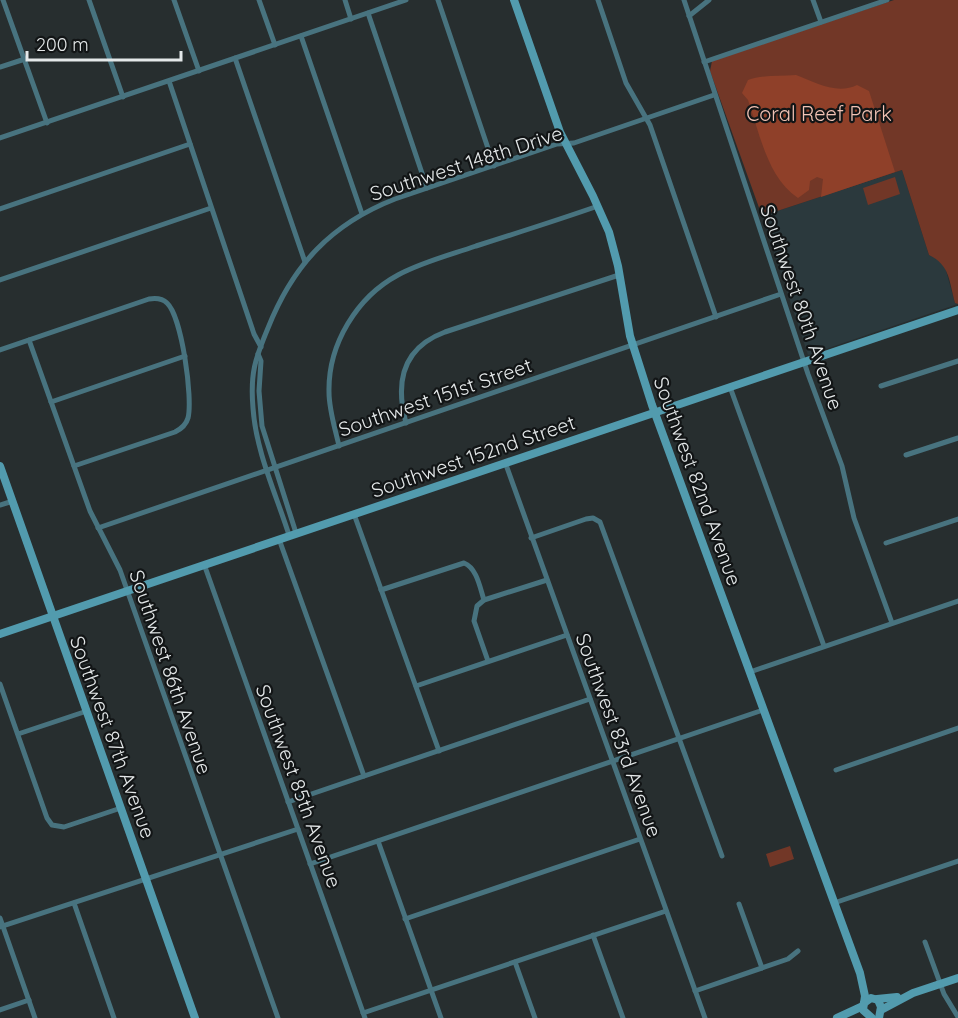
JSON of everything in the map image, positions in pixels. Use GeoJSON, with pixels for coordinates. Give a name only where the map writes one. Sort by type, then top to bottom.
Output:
{"type":"FeatureCollection","features":[{"type":"Feature","properties":{"kind":"street"},"geometry":{"type":"LineString","coordinates":[[3,0],[47,123]]}},
{"type":"Feature","properties":{"kind":"street"},"geometry":{"type":"LineString","coordinates":[[89,0],[123,97]]}},
{"type":"Feature","properties":{"kind":"street"},"geometry":{"type":"LineString","coordinates":[[174,0],[199,71]]}},
{"type":"Feature","properties":{"kind":"street"},"geometry":{"type":"LineString","coordinates":[[260,0],[275,45]]}},
{"type":"Feature","properties":{"kind":"street"},"geometry":{"type":"LineString","coordinates":[[345,0],[351,19]]}},
{"type":"Feature","properties":{"kind":"street"},"geometry":{"type":"LineString","coordinates":[[0,138],[406,0]]}},
{"type":"Feature","properties":{"kind":"street"},"geometry":{"type":"LineString","coordinates":[[438,0],[494,166]]}},
{"type":"Feature","properties":{"kind":"street","name":"Southwest 82nd Avenue"},"geometry":{"type":"LineString","coordinates":[[514,0],[565,144],[598,206],[612,241],[632,345],[654,412],[860,973],[865,996],[872,1012],[881,1004],[875,999],[860,973]]}},
{"type":"Feature","properties":{"kind":"street"},"geometry":{"type":"LineString","coordinates":[[598,0],[626,83],[646,118],[716,317]]}},
{"type":"Feature","properties":{"kind":"street","name":"Southwest 80th Avenue"},"geometry":{"type":"LineString","coordinates":[[684,0],[781,294],[844,473],[854,518],[892,623]]}},
{"type":"Feature","properties":{"kind":"street"},"geometry":{"type":"LineString","coordinates":[[689,16],[709,0]]}},
{"type":"Feature","properties":{"kind":"street"},"geometry":{"type":"LineString","coordinates":[[813,0],[821,22]]}},
{"type":"Feature","properties":{"kind":"street"},"geometry":{"type":"LineString","coordinates":[[704,62],[887,0]]}},
{"type":"Feature","properties":{"kind":"street"},"geometry":{"type":"LineString","coordinates":[[368,13],[427,188]]}},
{"type":"Feature","properties":{"kind":"street"},"geometry":{"type":"LineString","coordinates":[[301,36],[362,214]]}},
{"type":"Feature","properties":{"kind":"street"},"geometry":{"type":"LineString","coordinates":[[235,58],[304,262]]}},
{"type":"Feature","properties":{"kind":"street"},"geometry":{"type":"LineString","coordinates":[[0,67],[25,59]]}},
{"type":"Feature","properties":{"kind":"street"},"geometry":{"type":"LineString","coordinates":[[168,81],[254,334],[261,346]]}},
{"type":"Feature","properties":{"kind":"street","name":"Southwest 148th Drive"},"geometry":{"type":"LineString","coordinates":[[258,354],[284,292],[304,262],[331,235],[362,214],[395,199],[557,144],[574,143],[714,95]]}},
{"type":"Feature","properties":{"kind":"street"},"geometry":{"type":"LineString","coordinates":[[0,209],[190,144]]}},
{"type":"Feature","properties":{"kind":"street"},"geometry":{"type":"LineString","coordinates":[[339,446],[330,403],[331,368],[339,343],[350,321],[372,294],[391,279],[420,265],[598,206]]}},
{"type":"Feature","properties":{"kind":"street"},"geometry":{"type":"LineString","coordinates":[[0,280],[211,208]]}},
{"type":"Feature","properties":{"kind":"street"},"geometry":{"type":"LineString","coordinates":[[406,423],[401,381],[409,360],[424,343],[445,332],[620,275]]}},
{"type":"Feature","properties":{"kind":"street","name":"Southwest 151st Street"},"geometry":{"type":"LineString","coordinates":[[98,528],[781,294]]}},
{"type":"Feature","properties":{"kind":"street"},"geometry":{"type":"LineString","coordinates":[[0,350],[143,301],[161,299],[171,309],[185,356],[187,420],[175,432],[74,466]]}},
{"type":"Feature","properties":{"kind":"street","name":"Southwest 152nd Street"},"geometry":{"type":"LineString","coordinates":[[0,634],[805,361],[957,313]]}},
{"type":"Feature","properties":{"kind":"street","name":"Southwest 86th Avenue"},"geometry":{"type":"LineString","coordinates":[[28,340],[98,528],[115,559],[127,591],[278,1018]]}},
{"type":"Feature","properties":{"kind":"street"},"geometry":{"type":"LineString","coordinates":[[258,354],[261,361],[262,426],[293,534]]}},
{"type":"Feature","properties":{"kind":"street"},"geometry":{"type":"LineString","coordinates":[[258,354],[253,376],[253,409],[258,441],[293,534]]}},
{"type":"Feature","properties":{"kind":"street"},"geometry":{"type":"LineString","coordinates":[[51,402],[185,356]]}},
{"type":"Feature","properties":{"kind":"street"},"geometry":{"type":"LineString","coordinates":[[881,386],[958,361]]}},
{"type":"Feature","properties":{"kind":"street"},"geometry":{"type":"LineString","coordinates":[[730,387],[824,646]]}},
{"type":"Feature","properties":{"kind":"street"},"geometry":{"type":"LineString","coordinates":[[906,454],[958,438]]}},
{"type":"Feature","properties":{"kind":"street","name":"Southwest 83rd Avenue"},"geometry":{"type":"LineString","coordinates":[[505,462],[705,1018]]}},
{"type":"Feature","properties":{"kind":"street","name":"Southwest 87th Avenue"},"geometry":{"type":"LineString","coordinates":[[0,466],[195,1018]]}},
{"type":"Feature","properties":{"kind":"street"},"geometry":{"type":"LineString","coordinates":[[0,505],[13,501]]}},
{"type":"Feature","properties":{"kind":"street"},"geometry":{"type":"LineString","coordinates":[[354,514],[439,750]]}},
{"type":"Feature","properties":{"kind":"street"},"geometry":{"type":"LineString","coordinates":[[531,538],[586,519],[597,519],[604,529],[722,856]]}},
{"type":"Feature","properties":{"kind":"street"},"geometry":{"type":"LineString","coordinates":[[886,543],[958,519]]}},
{"type":"Feature","properties":{"kind":"street"},"geometry":{"type":"LineString","coordinates":[[279,539],[363,776]]}},
{"type":"Feature","properties":{"kind":"street","name":"Southwest 85th Avenue"},"geometry":{"type":"LineString","coordinates":[[204,564],[364,1016]]}},
{"type":"Feature","properties":{"kind":"street"},"geometry":{"type":"LineString","coordinates":[[381,590],[457,564],[467,564],[475,572],[484,600]]}},
{"type":"Feature","properties":{"kind":"street"},"geometry":{"type":"LineString","coordinates":[[488,661],[474,618],[475,609],[484,600],[547,580]]}},
{"type":"Feature","properties":{"kind":"street"},"geometry":{"type":"LineString","coordinates":[[750,672],[958,601]]}},
{"type":"Feature","properties":{"kind":"street"},"geometry":{"type":"LineString","coordinates":[[416,686],[567,635]]}},
{"type":"Feature","properties":{"kind":"street"},"geometry":{"type":"LineString","coordinates":[[0,684],[47,818],[53,827],[68,826],[121,808]]}},
{"type":"Feature","properties":{"kind":"street"},"geometry":{"type":"LineString","coordinates":[[288,802],[590,699]]}},
{"type":"Feature","properties":{"kind":"street"},"geometry":{"type":"LineString","coordinates":[[310,864],[763,710]]}},
{"type":"Feature","properties":{"kind":"street"},"geometry":{"type":"LineString","coordinates":[[18,734],[87,711]]}},
{"type":"Feature","properties":{"kind":"street"},"geometry":{"type":"LineString","coordinates":[[836,770],[958,728]]}},
{"type":"Feature","properties":{"kind":"street"},"geometry":{"type":"LineString","coordinates":[[1,927],[298,829]]}},
{"type":"Feature","properties":{"kind":"street"},"geometry":{"type":"LineString","coordinates":[[405,919],[640,839]]}},
{"type":"Feature","properties":{"kind":"street"},"geometry":{"type":"LineString","coordinates":[[378,841],[441,1018]]}},
{"type":"Feature","properties":{"kind":"street"},"geometry":{"type":"LineString","coordinates":[[834,903],[958,861]]}},
{"type":"Feature","properties":{"kind":"street"},"geometry":{"type":"LineString","coordinates":[[74,903],[114,1018]]}},
{"type":"Feature","properties":{"kind":"street"},"geometry":{"type":"LineString","coordinates":[[739,904],[762,968]]}},
{"type":"Feature","properties":{"kind":"street"},"geometry":{"type":"LineString","coordinates":[[364,1016],[431,990],[666,911]]}},
{"type":"Feature","properties":{"kind":"street"},"geometry":{"type":"LineString","coordinates":[[0,918],[1,927],[35,1018]]}},
{"type":"Feature","properties":{"kind":"street"},"geometry":{"type":"LineString","coordinates":[[593,935],[623,1018]]}},
{"type":"Feature","properties":{"kind":"street"},"geometry":{"type":"LineString","coordinates":[[925,942],[948,1004],[958,1017]]}},
{"type":"Feature","properties":{"kind":"street"},"geometry":{"type":"LineString","coordinates":[[695,991],[788,959],[798,951]]}},
{"type":"Feature","properties":{"kind":"street"},"geometry":{"type":"LineString","coordinates":[[515,962],[535,1018]]}},
{"type":"Feature","properties":{"kind":"street"},"geometry":{"type":"LineString","coordinates":[[872,1012],[868,999],[888,999],[958,978]]}},
{"type":"Feature","properties":{"kind":"street"},"geometry":{"type":"LineString","coordinates":[[848,1018],[872,1012],[913,993]]}},
{"type":"Feature","properties":{"kind":"street"},"geometry":{"type":"LineString","coordinates":[[0,1010],[29,1000]]}},
{"type":"Feature","properties":{"kind":"street"},"geometry":{"type":"LineString","coordinates":[[837,1018],[872,1012]]}},
{"type":"Feature","properties":{"kind":"shaded area"},"geometry":{"type":"Polygon","coordinates":[[[902,170],[929,255],[941,260],[955,303],[958,304],[808,355],[762,216],[902,170]]]}},
{"type":"Feature","properties":{"kind":"green space","name":"Coral Reef Park"},"geometry":{"type":"Polygon","coordinates":[[[894,0],[958,0],[958,304],[955,303],[945,269],[929,255],[902,170],[762,216],[710,71],[712,61],[894,0]]]}},
{"type":"Feature","properties":{"kind":"green space"},"geometry":{"type":"Polygon","coordinates":[[[796,75],[834,88],[842,89],[857,85],[869,91],[895,172],[821,197],[823,179],[817,177],[810,181],[809,190],[798,198],[787,189],[772,167],[748,100],[742,93],[748,80],[753,78],[796,75]]]}},
{"type":"Feature","properties":{"kind":"green space"},"geometry":{"type":"Polygon","coordinates":[[[895,177],[900,194],[868,205],[863,188],[895,177]]]}},
{"type":"Feature","properties":{"kind":"green space"},"geometry":{"type":"Polygon","coordinates":[[[790,846],[794,859],[770,867],[766,854],[790,846]]]}}]}
